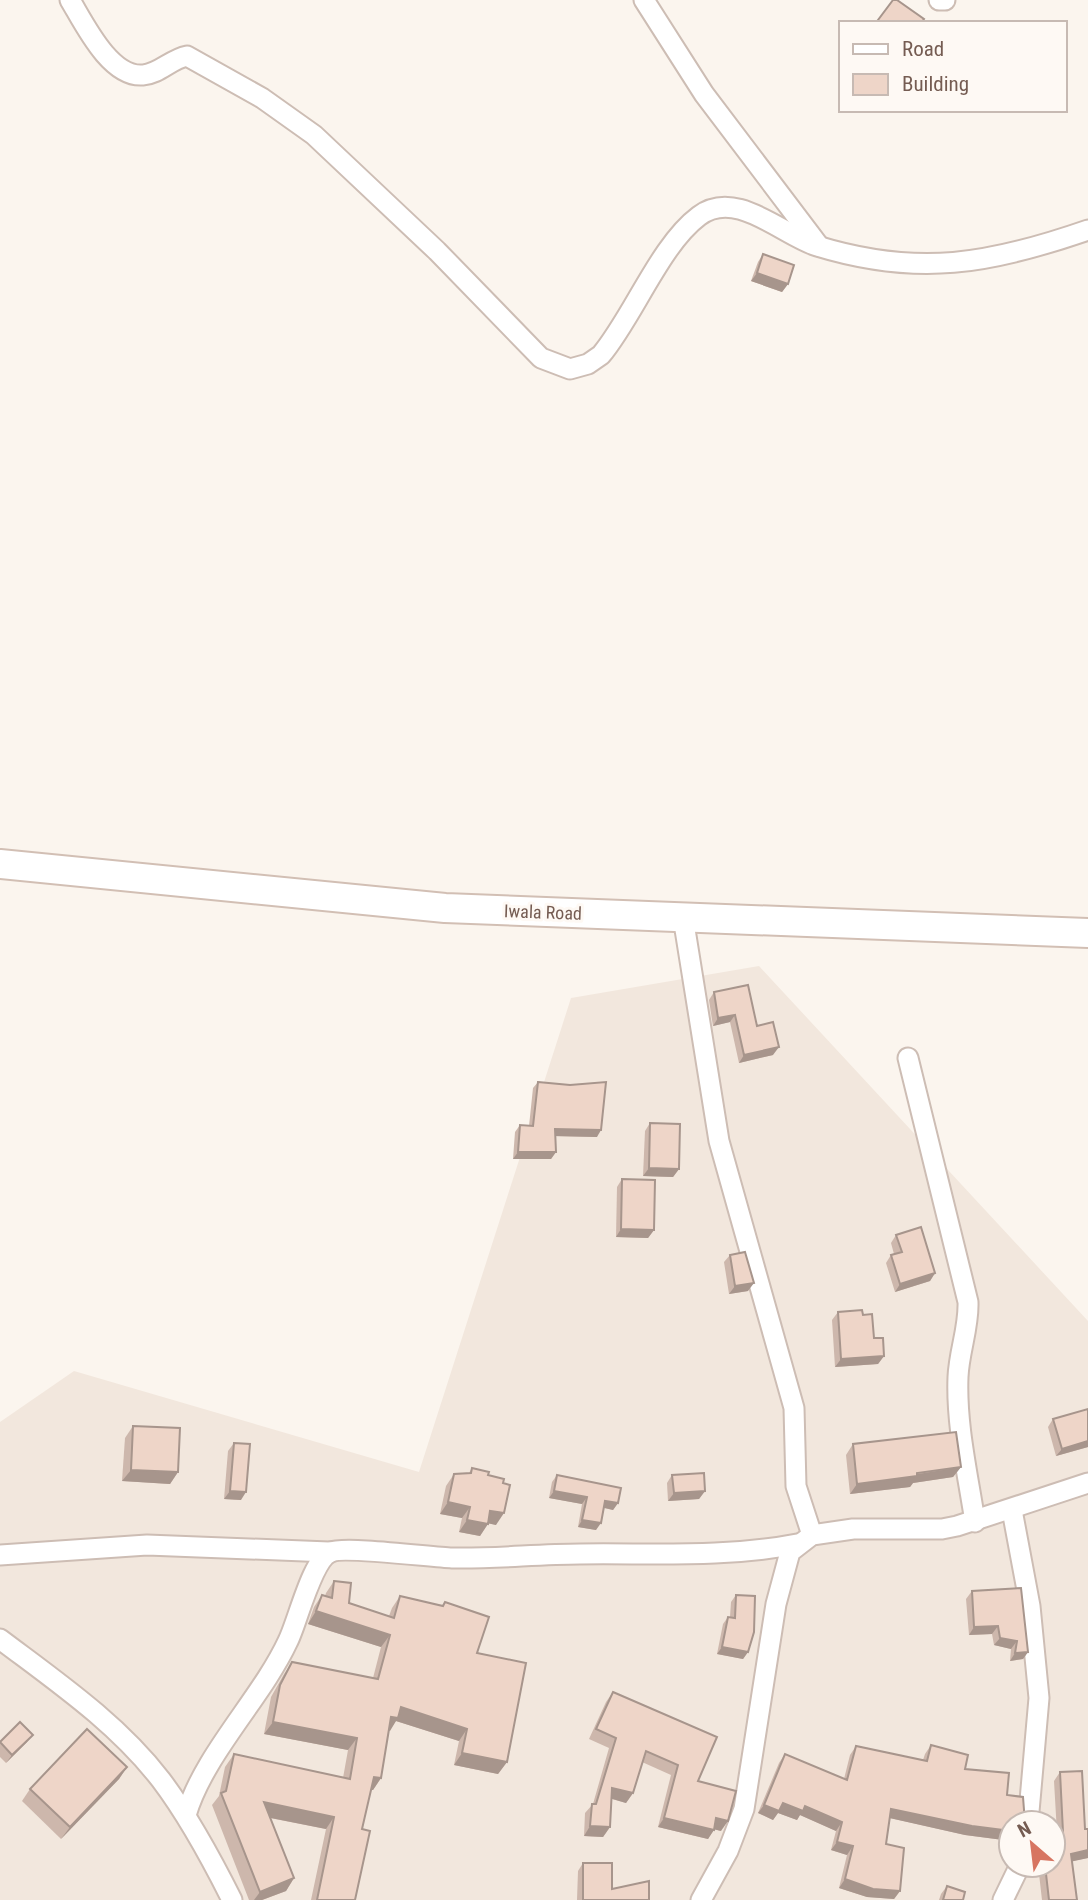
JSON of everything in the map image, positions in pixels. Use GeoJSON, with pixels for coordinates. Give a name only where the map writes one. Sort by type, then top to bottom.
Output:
{"type":"FeatureCollection","features":[{"type":"Feature","properties":{"kind":"street"},"geometry":{"type":"LineString","coordinates":[[70,0],[106,56],[131,74],[150,73],[187,56],[261,97],[314,135],[437,251],[541,358],[570,369],[601,355],[683,233],[708,211],[728,207],[744,210],[786,233],[819,246],[907,265],[946,264],[1010,253],[1088,230]]}},
{"type":"Feature","properties":{"kind":"street"},"geometry":{"type":"LineString","coordinates":[[644,0],[710,103],[819,246]]}},
{"type":"Feature","properties":{"kind":"street"},"geometry":{"type":"LineString","coordinates":[[939,0],[945,0]]}},
{"type":"Feature","properties":{"kind":"street","name":"Iwala Road"},"geometry":{"type":"LineString","coordinates":[[0,864],[372,903],[1088,933]]}},
{"type":"Feature","properties":{"kind":"street"},"geometry":{"type":"LineString","coordinates":[[683,917],[719,1141],[794,1408],[796,1486],[804,1539],[786,1561],[776,1604],[744,1809],[729,1851],[701,1900]]}},
{"type":"Feature","properties":{"kind":"street"},"geometry":{"type":"LineString","coordinates":[[908,1058],[968,1302],[967,1335],[958,1375],[959,1411],[975,1522]]}},
{"type":"Feature","properties":{"kind":"street"},"geometry":{"type":"LineString","coordinates":[[0,1555],[148,1545],[329,1552],[345,1550],[411,1557],[479,1559],[576,1554],[725,1555],[853,1529],[942,1529],[975,1522],[1088,1483]]}},
{"type":"Feature","properties":{"kind":"street"},"geometry":{"type":"LineString","coordinates":[[1012,1510],[1030,1606],[1038,1698],[1029,1809]]}},
{"type":"Feature","properties":{"kind":"street"},"geometry":{"type":"LineString","coordinates":[[186,1815],[201,1781],[288,1643],[317,1564],[329,1552]]}},
{"type":"Feature","properties":{"kind":"street"},"geometry":{"type":"LineString","coordinates":[[0,1639],[99,1716],[159,1778],[186,1815],[232,1900]]}},
{"type":"Feature","properties":{"kind":"street"},"geometry":{"type":"LineString","coordinates":[[1003,1900],[1013,1879]]}},
{"type":"Feature","properties":{"kind":"shaded area"},"geometry":{"type":"Polygon","coordinates":[[[759,966],[1088,1321],[1088,1900],[0,1900],[0,1422],[74,1371],[419,1472],[571,998],[759,966]]]}},
{"type":"Feature","properties":{"kind":"building"},"geometry":{"type":"Polygon","coordinates":[[[893,0],[924,19],[922,21],[878,20],[893,0]]]}},
{"type":"Feature","properties":{"kind":"building"},"geometry":{"type":"Polygon","coordinates":[[[763,254],[794,265],[788,284],[757,273],[763,254]]]}},
{"type":"Feature","properties":{"kind":"building"},"geometry":{"type":"Polygon","coordinates":[[[748,985],[757,1026],[773,1022],[779,1047],[744,1055],[735,1015],[718,1018],[714,992],[748,985]]]}},
{"type":"Feature","properties":{"kind":"building"},"geometry":{"type":"Polygon","coordinates":[[[538,1082],[570,1085],[606,1082],[601,1130],[555,1129],[556,1152],[518,1152],[520,1125],[533,1126],[538,1082]]]}},
{"type":"Feature","properties":{"kind":"building"},"geometry":{"type":"Polygon","coordinates":[[[650,1123],[680,1124],[679,1169],[649,1168],[650,1123]]]}},
{"type":"Feature","properties":{"kind":"building"},"geometry":{"type":"Polygon","coordinates":[[[622,1179],[655,1180],[654,1230],[621,1229],[622,1179]]]}},
{"type":"Feature","properties":{"kind":"building"},"geometry":{"type":"Polygon","coordinates":[[[921,1227],[935,1273],[900,1284],[891,1255],[902,1252],[896,1235],[921,1227]]]}},
{"type":"Feature","properties":{"kind":"building"},"geometry":{"type":"Polygon","coordinates":[[[745,1252],[754,1283],[735,1286],[730,1255],[745,1252]]]}},
{"type":"Feature","properties":{"kind":"building"},"geometry":{"type":"Polygon","coordinates":[[[862,1310],[863,1315],[872,1314],[874,1338],[883,1338],[884,1356],[841,1359],[838,1312],[862,1310]]]}},
{"type":"Feature","properties":{"kind":"building"},"geometry":{"type":"Polygon","coordinates":[[[1088,1409],[1088,1441],[1062,1449],[1053,1419],[1088,1409]]]}},
{"type":"Feature","properties":{"kind":"building"},"geometry":{"type":"Polygon","coordinates":[[[133,1426],[180,1428],[178,1472],[131,1470],[133,1426]]]}},
{"type":"Feature","properties":{"kind":"building"},"geometry":{"type":"Polygon","coordinates":[[[956,1432],[961,1467],[857,1484],[853,1444],[956,1432]]]}},
{"type":"Feature","properties":{"kind":"building"},"geometry":{"type":"Polygon","coordinates":[[[234,1443],[250,1444],[246,1492],[230,1491],[234,1443]]]}},
{"type":"Feature","properties":{"kind":"building"},"geometry":{"type":"Polygon","coordinates":[[[472,1468],[489,1472],[488,1475],[504,1479],[503,1483],[510,1485],[504,1513],[490,1511],[488,1524],[467,1520],[470,1507],[448,1502],[454,1474],[471,1473],[472,1468]]]}},
{"type":"Feature","properties":{"kind":"building"},"geometry":{"type":"Polygon","coordinates":[[[704,1473],[705,1491],[674,1493],[672,1475],[704,1473]]]}},
{"type":"Feature","properties":{"kind":"building"},"geometry":{"type":"Polygon","coordinates":[[[557,1475],[621,1488],[618,1503],[605,1501],[601,1523],[582,1520],[587,1497],[554,1491],[557,1475]]]}},
{"type":"Feature","properties":{"kind":"building"},"geometry":{"type":"Polygon","coordinates":[[[334,1581],[351,1583],[349,1603],[394,1618],[400,1596],[443,1606],[445,1602],[489,1617],[477,1653],[526,1663],[507,1762],[462,1753],[467,1729],[401,1707],[398,1718],[391,1717],[381,1778],[374,1777],[362,1829],[370,1831],[355,1900],[317,1900],[334,1817],[264,1802],[294,1878],[260,1892],[221,1793],[226,1791],[234,1754],[350,1779],[357,1738],[273,1722],[280,1685],[292,1662],[378,1679],[390,1635],[316,1611],[322,1595],[332,1598],[334,1581]]]}},
{"type":"Feature","properties":{"kind":"building"},"geometry":{"type":"Polygon","coordinates":[[[1021,1588],[1028,1652],[1015,1653],[1017,1641],[1000,1638],[998,1626],[974,1627],[972,1591],[1021,1588]]]}},
{"type":"Feature","properties":{"kind":"building"},"geometry":{"type":"Polygon","coordinates":[[[736,1595],[755,1596],[754,1632],[748,1652],[722,1647],[728,1617],[735,1618],[736,1595]]]}},
{"type":"Feature","properties":{"kind":"building"},"geometry":{"type":"Polygon","coordinates":[[[613,1692],[717,1737],[698,1781],[736,1791],[728,1821],[716,1818],[714,1830],[664,1818],[678,1765],[646,1751],[633,1793],[612,1788],[610,1827],[590,1826],[592,1804],[596,1804],[616,1738],[596,1729],[613,1692]]]}},
{"type":"Feature","properties":{"kind":"building"},"geometry":{"type":"Polygon","coordinates":[[[20,1722],[33,1735],[12,1755],[0,1742],[20,1722]]]}},
{"type":"Feature","properties":{"kind":"building"},"geometry":{"type":"Polygon","coordinates":[[[87,1729],[127,1767],[70,1827],[30,1789],[87,1729]]]}},
{"type":"Feature","properties":{"kind":"building"},"geometry":{"type":"Polygon","coordinates":[[[931,1745],[968,1755],[965,1769],[1009,1773],[1007,1795],[1023,1797],[1024,1809],[997,1809],[997,1829],[891,1809],[886,1844],[904,1848],[900,1891],[873,1889],[845,1879],[853,1846],[837,1842],[842,1822],[805,1806],[803,1811],[783,1803],[779,1811],[764,1805],[785,1754],[847,1780],[856,1746],[927,1761],[931,1745]]]}},
{"type":"Feature","properties":{"kind":"building"},"geometry":{"type":"Polygon","coordinates":[[[1082,1771],[1088,1850],[1071,1854],[1077,1900],[1049,1900],[1047,1879],[1067,1879],[1067,1809],[1062,1809],[1060,1772],[1082,1771]]]}},
{"type":"Feature","properties":{"kind":"building"},"geometry":{"type":"Polygon","coordinates":[[[583,1863],[612,1863],[612,1889],[649,1881],[649,1900],[583,1900],[583,1863]]]}},
{"type":"Feature","properties":{"kind":"building"},"geometry":{"type":"Polygon","coordinates":[[[947,1886],[965,1892],[963,1900],[943,1900],[947,1886]]]}}]}
